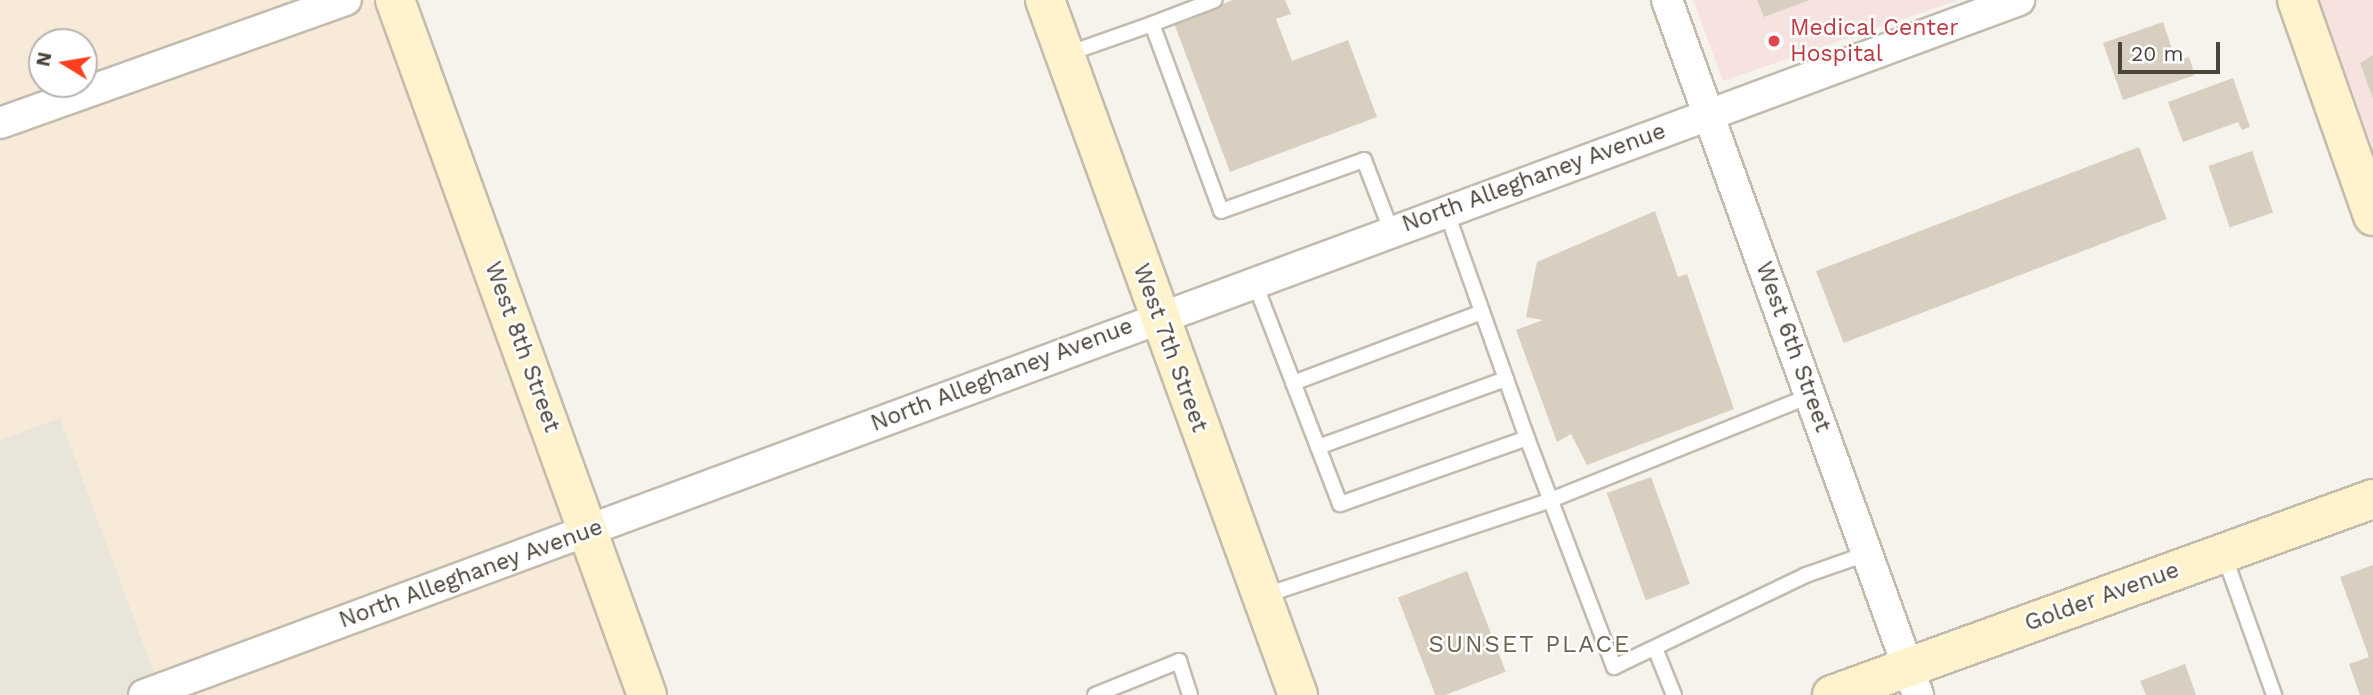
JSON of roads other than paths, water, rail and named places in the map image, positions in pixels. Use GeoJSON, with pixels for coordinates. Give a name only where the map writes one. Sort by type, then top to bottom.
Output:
{"type":"FeatureCollection","features":[{"type":"Feature","properties":{"kind":"main road","name":"West 8th Street"},"geometry":{"type":"LineString","coordinates":[[395,0],[648,695]]}},
{"type":"Feature","properties":{"kind":"main road","name":"West 7th Street"},"geometry":{"type":"LineString","coordinates":[[1045,0],[1298,695]]}},
{"type":"Feature","properties":{"kind":"main road"},"geometry":{"type":"LineString","coordinates":[[2297,0],[2373,216]]}},
{"type":"Feature","properties":{"kind":"main road","name":"Golder Avenue"},"geometry":{"type":"LineString","coordinates":[[1832,695],[1913,681],[2223,553],[2373,499]]}},
{"type":"Feature","properties":{"kind":"street"},"geometry":{"type":"LineString","coordinates":[[0,123],[346,0]]}},
{"type":"Feature","properties":{"kind":"street","name":"West 6th Street"},"geometry":{"type":"LineString","coordinates":[[1667,0],[1913,681]]}},
{"type":"Feature","properties":{"kind":"street","name":"North Alleghaney Avenue"},"geometry":{"type":"LineString","coordinates":[[144,695],[1158,316],[2019,0]]}},
{"type":"Feature","properties":{"kind":"lane"},"geometry":{"type":"LineString","coordinates":[[1066,54],[1215,0]]}},
{"type":"Feature","properties":{"kind":"lane"},"geometry":{"type":"LineString","coordinates":[[1152,24],[1221,211],[1364,160],[1391,230]]}},
{"type":"Feature","properties":{"kind":"lane"},"geometry":{"type":"LineString","coordinates":[[1446,211],[1527,438],[1614,667],[1806,575],[1866,554]]}},
{"type":"Feature","properties":{"kind":"lane"},"geometry":{"type":"LineString","coordinates":[[1254,281],[1340,504],[1527,438]]}},
{"type":"Feature","properties":{"kind":"lane"},"geometry":{"type":"LineString","coordinates":[[1293,383],[1482,312]]}},
{"type":"Feature","properties":{"kind":"lane"},"geometry":{"type":"LineString","coordinates":[[1318,447],[1506,379]]}},
{"type":"Feature","properties":{"kind":"lane"},"geometry":{"type":"LineString","coordinates":[[1262,597],[1551,500],[1810,396]]}},
{"type":"Feature","properties":{"kind":"lane"},"geometry":{"type":"LineString","coordinates":[[2223,553],[2274,695]]}},
{"type":"Feature","properties":{"kind":"lane"},"geometry":{"type":"LineString","coordinates":[[1655,648],[1674,695]]}},
{"type":"Feature","properties":{"kind":"lane"},"geometry":{"type":"LineString","coordinates":[[1095,695],[1179,661],[1190,695]]}},
{"type":"Feature","properties":{"kind":"place","name":"Medical Center Hospital"},"geometry":{"type":"Point","coordinates":[1774,41]}},
{"type":"Feature","properties":{"kind":"district","name":"SUNSET PLACE"},"geometry":{"type":"Point","coordinates":[1530,645]}}]}
